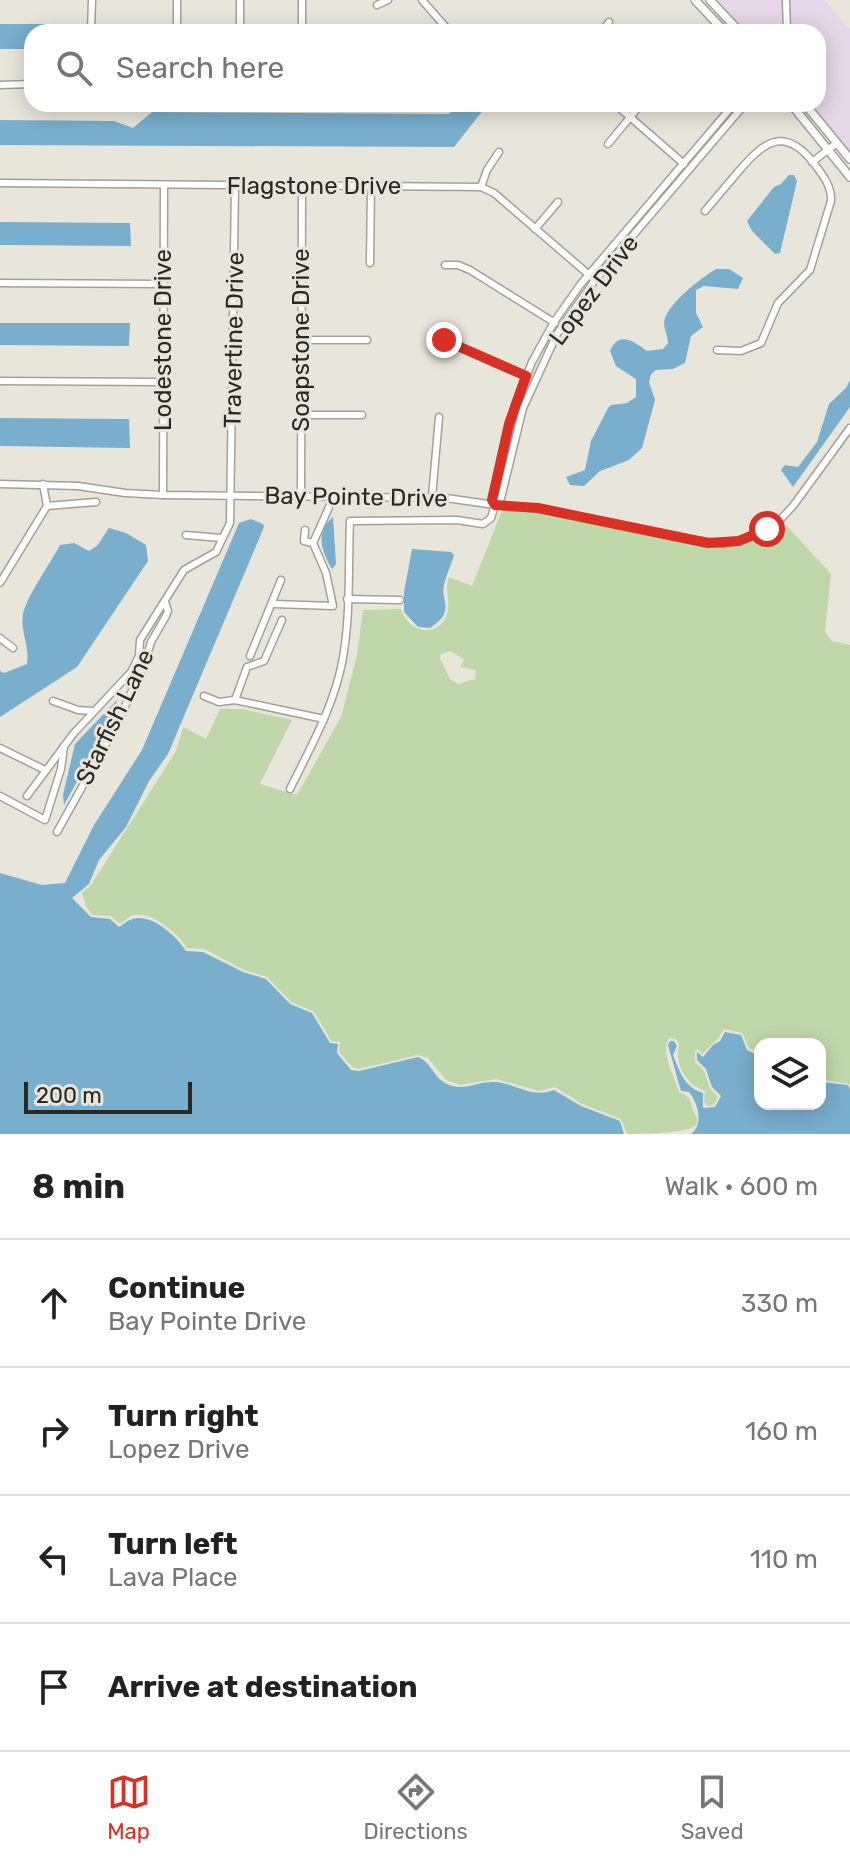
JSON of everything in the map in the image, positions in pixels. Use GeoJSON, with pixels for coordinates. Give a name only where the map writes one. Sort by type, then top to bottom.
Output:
{"type":"FeatureCollection","features":[{"type":"Feature","properties":{"kind":"main road"},"geometry":{"type":"LineString","coordinates":[[695,0],[718,24]]}},
{"type":"Feature","properties":{"kind":"main road"},"geometry":{"type":"LineString","coordinates":[[710,0],[732,24]]}},
{"type":"Feature","properties":{"kind":"main road"},"geometry":{"type":"LineString","coordinates":[[797,112],[850,177]]}},
{"type":"Feature","properties":{"kind":"main road"},"geometry":{"type":"LineString","coordinates":[[812,112],[850,159]]}},
{"type":"Feature","properties":{"kind":"street"},"geometry":{"type":"LineString","coordinates":[[91,24],[92,0]]}},
{"type":"Feature","properties":{"kind":"street"},"geometry":{"type":"LineString","coordinates":[[177,0],[177,24]]}},
{"type":"Feature","properties":{"kind":"street"},"geometry":{"type":"LineString","coordinates":[[240,0],[240,24]]}},
{"type":"Feature","properties":{"kind":"street"},"geometry":{"type":"LineString","coordinates":[[302,0],[302,24]]}},
{"type":"Feature","properties":{"kind":"street"},"geometry":{"type":"LineString","coordinates":[[377,5],[388,0]]}},
{"type":"Feature","properties":{"kind":"street"},"geometry":{"type":"LineString","coordinates":[[422,0],[443,24]]}},
{"type":"Feature","properties":{"kind":"street"},"geometry":{"type":"LineString","coordinates":[[786,0],[787,24]]}},
{"type":"Feature","properties":{"kind":"street"},"geometry":{"type":"LineString","coordinates":[[0,85],[24,84]]}},
{"type":"Feature","properties":{"kind":"street"},"geometry":{"type":"LineString","coordinates":[[626,112],[690,169]]}},
{"type":"Feature","properties":{"kind":"street"},"geometry":{"type":"LineString","coordinates":[[608,144],[634,112]]}},
{"type":"Feature","properties":{"kind":"street","name":"Lopez Drive"},"geometry":{"type":"LineString","coordinates":[[727,112],[554,322],[526,376],[505,439],[492,500],[495,505],[501,498],[516,430],[534,379],[561,327],[592,277],[738,112]]}},
{"type":"Feature","properties":{"kind":"street"},"geometry":{"type":"LineString","coordinates":[[705,211],[765,144],[774,141],[793,144],[812,162],[828,184],[831,199],[810,270],[778,303],[766,334],[758,345],[741,351],[717,350]]}},
{"type":"Feature","properties":{"kind":"street"},"geometry":{"type":"LineString","coordinates":[[812,162],[837,143]]}},
{"type":"Feature","properties":{"kind":"street"},"geometry":{"type":"LineString","coordinates":[[499,152],[487,170],[481,187],[491,191],[592,277]]}},
{"type":"Feature","properties":{"kind":"street","name":"Flagstone Drive"},"geometry":{"type":"LineString","coordinates":[[0,183],[481,187]]}},
{"type":"Feature","properties":{"kind":"street","name":"Lodestone Drive"},"geometry":{"type":"LineString","coordinates":[[163,495],[164,185]]}},
{"type":"Feature","properties":{"kind":"street","name":"Travertine Drive"},"geometry":{"type":"LineString","coordinates":[[221,538],[230,523],[232,495],[235,185]]}},
{"type":"Feature","properties":{"kind":"street","name":"Soapstone Drive"},"geometry":{"type":"LineString","coordinates":[[301,495],[302,185]]}},
{"type":"Feature","properties":{"kind":"street"},"geometry":{"type":"LineString","coordinates":[[370,263],[371,186]]}},
{"type":"Feature","properties":{"kind":"street"},"geometry":{"type":"LineString","coordinates":[[535,229],[558,202]]}},
{"type":"Feature","properties":{"kind":"street"},"geometry":{"type":"LineString","coordinates":[[445,265],[458,265],[470,270],[561,327]]}},
{"type":"Feature","properties":{"kind":"street"},"geometry":{"type":"LineString","coordinates":[[0,283],[163,284]]}},
{"type":"Feature","properties":{"kind":"street"},"geometry":{"type":"LineString","coordinates":[[301,340],[367,340]]}},
{"type":"Feature","properties":{"kind":"street"},"geometry":{"type":"LineString","coordinates":[[444,340],[534,379]]}},
{"type":"Feature","properties":{"kind":"street"},"geometry":{"type":"LineString","coordinates":[[0,381],[163,382]]}},
{"type":"Feature","properties":{"kind":"street"},"geometry":{"type":"LineString","coordinates":[[301,415],[362,415]]}},
{"type":"Feature","properties":{"kind":"street"},"geometry":{"type":"LineString","coordinates":[[432,497],[439,417]]}},
{"type":"Feature","properties":{"kind":"street","name":"Bay Pointe Drive"},"geometry":{"type":"LineString","coordinates":[[0,484],[43,484],[163,495],[432,497],[538,508],[708,543],[739,541],[767,529],[786,514],[850,428]]}},
{"type":"Feature","properties":{"kind":"street"},"geometry":{"type":"LineString","coordinates":[[0,583],[47,506],[43,484]]}},
{"type":"Feature","properties":{"kind":"street"},"geometry":{"type":"LineString","coordinates":[[274,604],[333,606],[326,573],[313,543],[334,496]]}},
{"type":"Feature","properties":{"kind":"street"},"geometry":{"type":"LineString","coordinates":[[47,506],[96,502]]}},
{"type":"Feature","properties":{"kind":"street"},"geometry":{"type":"LineString","coordinates":[[290,789],[324,719],[342,663],[350,521],[457,520],[483,524],[491,518],[495,505]]}},
{"type":"Feature","properties":{"kind":"street"},"geometry":{"type":"LineString","coordinates":[[305,530],[304,541],[313,543]]}},
{"type":"Feature","properties":{"kind":"street"},"geometry":{"type":"LineString","coordinates":[[27,796],[65,744],[131,672],[139,656],[140,640],[184,570],[216,552],[221,538],[186,535]]}},
{"type":"Feature","properties":{"kind":"street"},"geometry":{"type":"LineString","coordinates":[[250,656],[274,604],[281,580]]}},
{"type":"Feature","properties":{"kind":"street"},"geometry":{"type":"LineString","coordinates":[[347,599],[400,600]]}},
{"type":"Feature","properties":{"kind":"street","name":"Starfish Lane"},"geometry":{"type":"LineString","coordinates":[[57,832],[117,724],[151,642],[168,611],[165,602]]}},
{"type":"Feature","properties":{"kind":"street"},"geometry":{"type":"LineString","coordinates":[[235,700],[247,667],[264,661],[282,620]]}},
{"type":"Feature","properties":{"kind":"street"},"geometry":{"type":"LineString","coordinates":[[0,638],[13,648]]}},
{"type":"Feature","properties":{"kind":"street"},"geometry":{"type":"LineString","coordinates":[[204,696],[219,702],[235,700],[324,719]]}},
{"type":"Feature","properties":{"kind":"street"},"geometry":{"type":"LineString","coordinates":[[53,701],[78,710],[93,711]]}},
{"type":"Feature","properties":{"kind":"street"},"geometry":{"type":"LineString","coordinates":[[0,796],[45,820],[61,769],[65,744]]}},
{"type":"Feature","properties":{"kind":"street"},"geometry":{"type":"LineString","coordinates":[[0,748],[45,770]]}},
{"type":"Feature","properties":{"kind":"shaded area"},"geometry":{"type":"Polygon","coordinates":[[[714,0],[784,0],[784,24],[736,24],[714,0]]]}},
{"type":"Feature","properties":{"kind":"shaded area"},"geometry":{"type":"Polygon","coordinates":[[[789,0],[824,0],[850,29],[850,154],[816,112],[826,112],[826,24],[789,24],[789,0]]]}},
{"type":"Feature","properties":{"kind":"green space"},"geometry":{"type":"Polygon","coordinates":[[[503,508],[698,546],[740,545],[787,526],[831,574],[825,632],[832,641],[850,645],[850,1084],[826,1080],[826,1038],[754,1038],[754,1050],[749,1048],[742,1033],[724,1029],[702,1054],[698,1049],[695,1051],[695,1062],[704,1071],[710,1088],[718,1097],[714,1105],[707,1106],[704,1102],[705,1091],[692,1084],[683,1073],[676,1039],[669,1038],[666,1051],[669,1065],[679,1092],[690,1101],[697,1122],[695,1126],[678,1131],[627,1134],[621,1119],[582,1104],[555,1087],[539,1091],[496,1079],[460,1085],[446,1080],[428,1058],[418,1055],[359,1069],[352,1067],[339,1052],[340,1042],[331,1041],[314,1012],[291,1002],[267,977],[244,970],[204,949],[187,948],[170,929],[147,916],[131,916],[120,924],[111,916],[92,915],[82,893],[91,885],[176,751],[183,727],[206,739],[220,709],[242,709],[292,720],[260,784],[297,795],[341,717],[357,655],[363,610],[401,609],[409,623],[416,628],[430,630],[443,622],[447,614],[449,577],[472,586],[503,508]],[[451,651],[441,654],[450,679],[458,684],[475,679],[476,670],[460,667],[464,660],[451,651]]]}},
{"type":"Feature","properties":{"kind":"water"},"geometry":{"type":"Polygon","coordinates":[[[0,24],[24,24],[24,49],[0,49],[0,24]]]}},
{"type":"Feature","properties":{"kind":"water"},"geometry":{"type":"Polygon","coordinates":[[[152,112],[482,112],[454,147],[0,145],[0,120],[114,121],[133,128],[152,112]]]}},
{"type":"Feature","properties":{"kind":"water"},"geometry":{"type":"Polygon","coordinates":[[[789,175],[794,175],[797,181],[780,253],[775,254],[752,231],[747,221],[774,187],[789,175]]]}},
{"type":"Feature","properties":{"kind":"water"},"geometry":{"type":"Polygon","coordinates":[[[0,222],[130,223],[131,246],[0,245],[0,222]]]}},
{"type":"Feature","properties":{"kind":"water"},"geometry":{"type":"Polygon","coordinates":[[[716,269],[729,269],[743,278],[738,289],[704,286],[696,290],[696,313],[703,327],[691,336],[685,363],[651,374],[649,382],[655,400],[642,448],[629,460],[600,471],[584,486],[570,485],[566,477],[585,470],[591,441],[608,408],[636,397],[636,379],[616,366],[610,351],[614,345],[622,339],[647,351],[663,349],[668,343],[664,325],[669,311],[687,290],[716,269]]]}},
{"type":"Feature","properties":{"kind":"water"},"geometry":{"type":"Polygon","coordinates":[[[0,323],[130,323],[129,346],[0,345],[0,323]]]}},
{"type":"Feature","properties":{"kind":"water"},"geometry":{"type":"Polygon","coordinates":[[[850,380],[850,407],[793,487],[781,470],[785,465],[798,467],[817,442],[829,404],[850,380]]]}},
{"type":"Feature","properties":{"kind":"water"},"geometry":{"type":"Polygon","coordinates":[[[0,418],[129,419],[130,448],[0,446],[0,418]]]}},
{"type":"Feature","properties":{"kind":"water"},"geometry":{"type":"Polygon","coordinates":[[[333,517],[336,564],[332,569],[325,555],[322,535],[333,517]]]}},
{"type":"Feature","properties":{"kind":"water"},"geometry":{"type":"Polygon","coordinates":[[[251,519],[264,527],[168,754],[149,781],[126,827],[99,860],[89,884],[72,898],[91,917],[110,919],[119,927],[130,920],[146,919],[169,932],[186,951],[203,952],[243,972],[266,979],[290,1004],[312,1013],[330,1043],[338,1044],[337,1053],[351,1070],[359,1071],[418,1057],[441,1080],[452,1086],[494,1082],[538,1093],[554,1090],[581,1106],[620,1121],[624,1134],[0,1134],[0,873],[42,885],[65,883],[94,825],[142,750],[239,523],[251,519]]]}},
{"type":"Feature","properties":{"kind":"water"},"geometry":{"type":"Polygon","coordinates":[[[109,528],[126,533],[146,545],[148,561],[77,667],[0,717],[0,671],[4,673],[27,664],[23,614],[39,580],[60,545],[74,543],[89,551],[97,546],[109,528]]]}},
{"type":"Feature","properties":{"kind":"water"},"geometry":{"type":"Polygon","coordinates":[[[412,549],[451,552],[454,555],[443,588],[445,610],[430,628],[418,627],[404,612],[404,592],[412,549]]]}},
{"type":"Feature","properties":{"kind":"water"},"geometry":{"type":"Polygon","coordinates":[[[118,699],[100,740],[64,805],[63,795],[75,744],[118,699]]]}},
{"type":"Feature","properties":{"kind":"water"},"geometry":{"type":"Polygon","coordinates":[[[725,1032],[741,1035],[747,1050],[754,1053],[754,1110],[826,1110],[826,1083],[848,1085],[850,1134],[691,1134],[697,1125],[697,1107],[689,1092],[681,1091],[668,1045],[674,1041],[677,1046],[673,1055],[678,1067],[687,1083],[703,1093],[703,1108],[715,1107],[721,1096],[712,1087],[706,1069],[697,1060],[697,1052],[703,1057],[725,1032]]]}},
{"type":"Feature","properties":{"kind":"route"},"geometry":{"type":"LineString","coordinates":[[444,340],[526,376],[505,439],[492,500],[495,505],[538,508],[708,543],[739,541],[767,529]]}}]}
